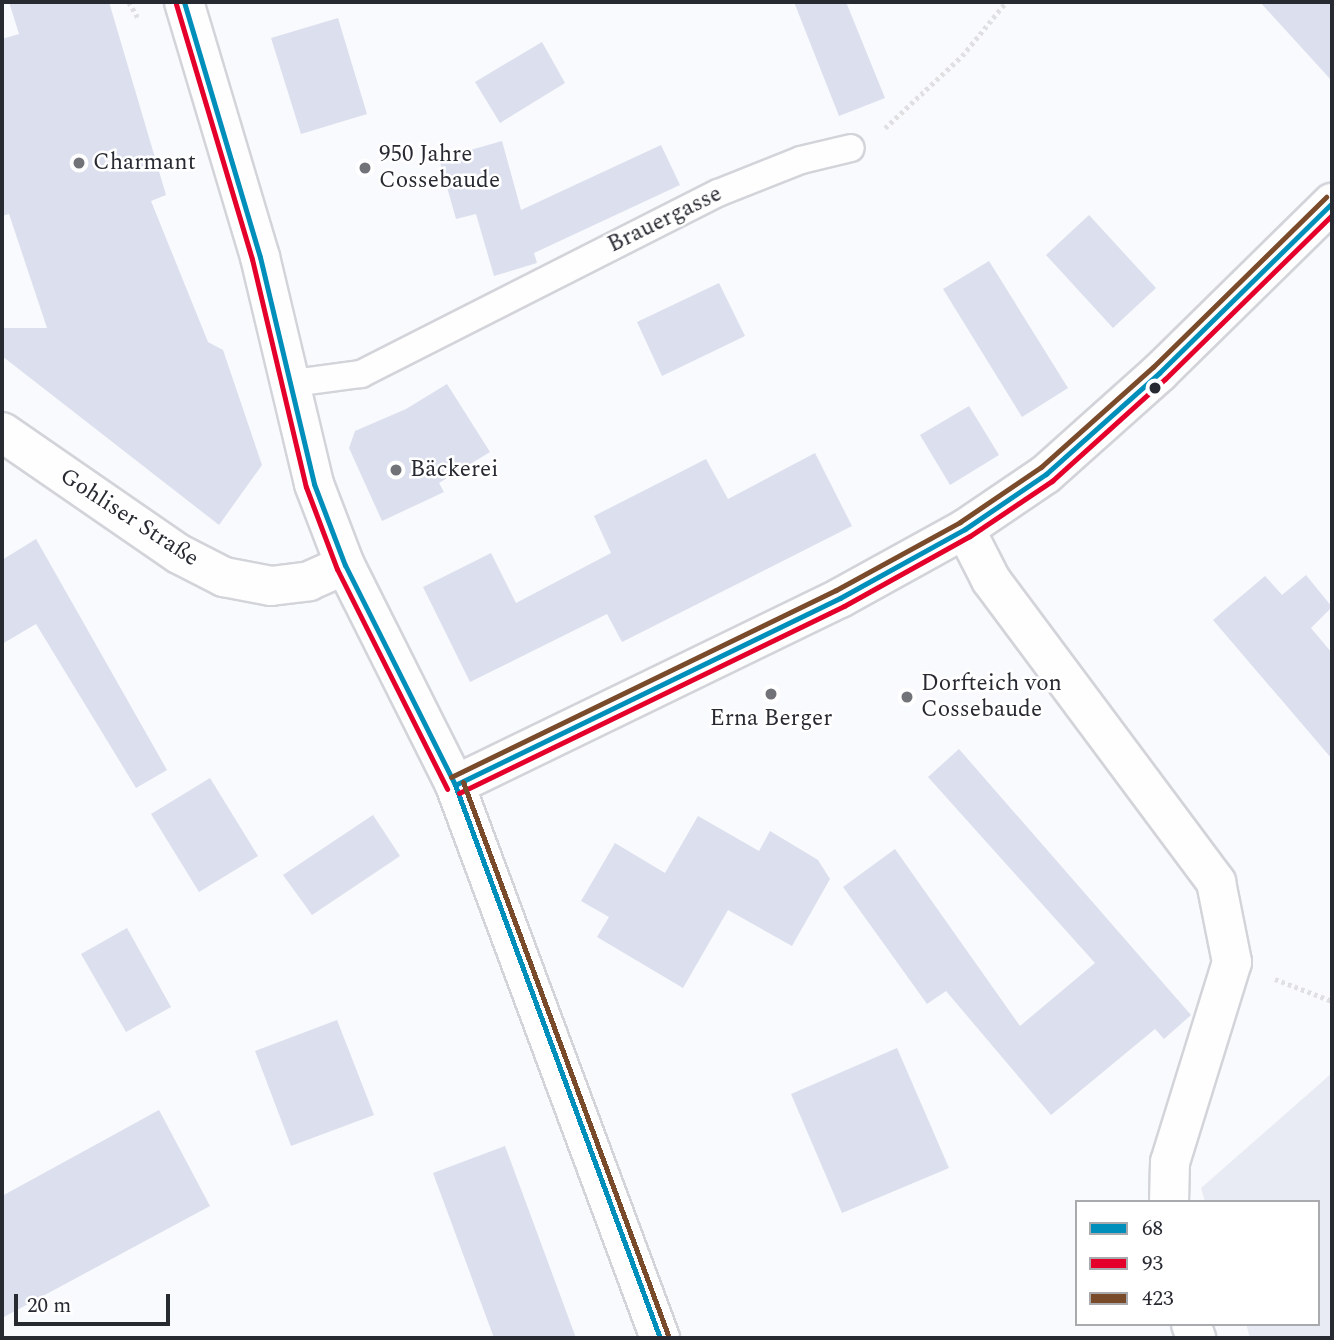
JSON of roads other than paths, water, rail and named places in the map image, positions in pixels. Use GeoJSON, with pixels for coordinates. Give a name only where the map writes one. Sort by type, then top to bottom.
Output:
{"type":"FeatureCollection","features":[{"type":"Feature","properties":{"kind":"street"},"geometry":{"type":"LineString","coordinates":[[184,2],[260,257],[287,384],[314,484],[345,565],[455,785],[660,1338]]}},
{"type":"Feature","properties":{"kind":"street"},"geometry":{"type":"LineString","coordinates":[[455,785],[839,598],[965,528],[1046,474],[1159,373],[1332,203]]}},
{"type":"Feature","properties":{"kind":"street","name":"Gohliser Straße"},"geometry":{"type":"LineString","coordinates":[[2,432],[179,554],[223,577],[271,586],[309,581],[345,565]]}},
{"type":"Feature","properties":{"kind":"street"},"geometry":{"type":"LineString","coordinates":[[965,528],[990,580],[1216,882],[1232,962],[1170,1162],[1169,1200]]}},
{"type":"Feature","properties":{"kind":"lane","name":"Brauergasse"},"geometry":{"type":"LineString","coordinates":[[287,384],[361,373],[718,192],[801,160],[851,148]]}},
{"type":"Feature","properties":{"kind":"place","name":"Charmant"},"geometry":{"type":"Point","coordinates":[79,163]}},
{"type":"Feature","properties":{"kind":"place","name":"950 Jahre Cossebaude"},"geometry":{"type":"Point","coordinates":[365,168]}},
{"type":"Feature","properties":{"kind":"place","name":"Bäckerei"},"geometry":{"type":"Point","coordinates":[396,470]}},
{"type":"Feature","properties":{"kind":"place","name":"Erna Berger"},"geometry":{"type":"Point","coordinates":[771,694]}},
{"type":"Feature","properties":{"kind":"place","name":"Dorfteich von Cossebaude"},"geometry":{"type":"Point","coordinates":[907,697]}}]}
